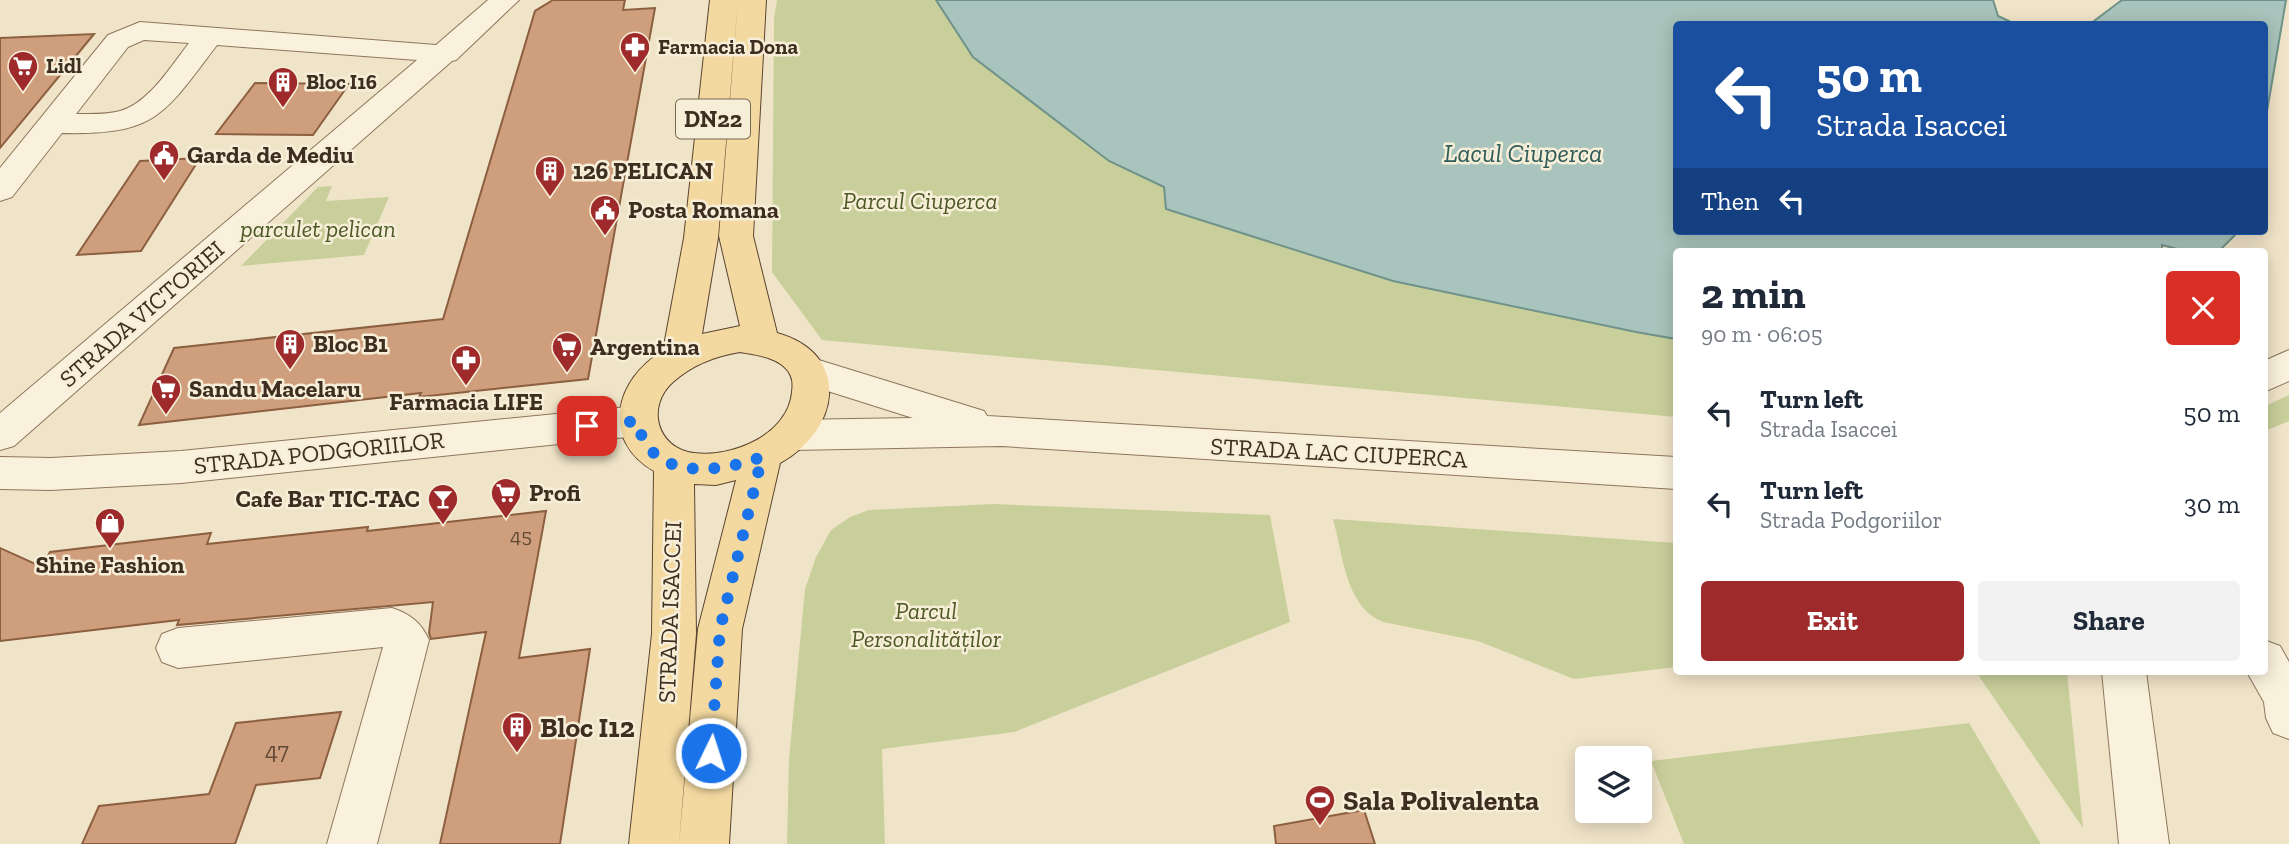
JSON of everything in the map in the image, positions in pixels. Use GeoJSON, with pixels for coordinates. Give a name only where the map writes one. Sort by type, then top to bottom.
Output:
{"type":"FeatureCollection","features":[{"type":"Feature","properties":{"kind":"main road","name":"DN22"},"geometry":{"type":"LineString","coordinates":[[680,356],[701,238],[724,0]]}},
{"type":"Feature","properties":{"kind":"main road","name":"DN22"},"geometry":{"type":"LineString","coordinates":[[752,0],[736,236],[761,340]]}},
{"type":"Feature","properties":{"kind":"main road"},"geometry":{"type":"LineString","coordinates":[[777,446],[732,467],[712,469],[674,464],[656,455],[645,444],[637,421],[638,407],[647,388],[661,371],[680,356],[720,341],[761,340],[781,346],[798,356],[809,371]]}},
{"type":"Feature","properties":{"kind":"main road","name":"STRADA ISACCEI"},"geometry":{"type":"LineString","coordinates":[[704,844],[720,629],[777,446],[808,414],[814,391],[809,371]]}},
{"type":"Feature","properties":{"kind":"main road","name":"STRADA ISACCEI"},"geometry":{"type":"LineString","coordinates":[[654,844],[674,634],[674,464]]}},
{"type":"Feature","properties":{"kind":"street","name":"STRADA VICTORIEI"},"geometry":{"type":"LineString","coordinates":[[0,435],[506,0]]}},
{"type":"Feature","properties":{"kind":"street"},"geometry":{"type":"LineString","coordinates":[[0,190],[13,158],[53,123],[118,41],[140,31],[446,54]]}},
{"type":"Feature","properties":{"kind":"street"},"geometry":{"type":"LineString","coordinates":[[53,123],[114,122],[137,116],[151,107],[210,35]]}},
{"type":"Feature","properties":{"kind":"street"},"geometry":{"type":"LineString","coordinates":[[2268,376],[2289,364]]}},
{"type":"Feature","properties":{"kind":"street","name":"STRADA LAC CIUPERCA"},"geometry":{"type":"LineString","coordinates":[[809,371],[1002,431]]}},
{"type":"Feature","properties":{"kind":"street","name":"STRADA PODGORIILOR"},"geometry":{"type":"LineString","coordinates":[[0,473],[51,474],[181,467],[637,421]]}},
{"type":"Feature","properties":{"kind":"street","name":"STRADA LAC CIUPERCA"},"geometry":{"type":"LineString","coordinates":[[777,446],[1002,431],[1673,473]]}},
{"type":"Feature","properties":{"kind":"street"},"geometry":{"type":"LineString","coordinates":[[178,648],[392,627],[407,640],[352,844]]}},
{"type":"Feature","properties":{"kind":"street"},"geometry":{"type":"LineString","coordinates":[[2268,668],[2288,706]]}},
{"type":"Feature","properties":{"kind":"street"},"geometry":{"type":"LineString","coordinates":[[2124,675],[2144,844]]}},
{"type":"Feature","properties":{"kind":"green space","name":"Parcul Ciuperca"},"geometry":{"type":"Polygon","coordinates":[[[777,0],[936,0],[973,57],[1109,161],[1164,187],[1393,281],[1673,338],[1673,417],[822,340],[772,272],[774,18],[777,0]]]}},
{"type":"Feature","properties":{"kind":"green space","name":"parculet pelican"},"geometry":{"type":"Polygon","coordinates":[[[332,186],[326,201],[389,197],[364,255],[241,266],[318,187],[332,186]]]}},
{"type":"Feature","properties":{"kind":"green space"},"geometry":{"type":"Polygon","coordinates":[[[2289,395],[2289,421],[2268,430],[2268,405],[2289,395]]]}},
{"type":"Feature","properties":{"kind":"green space","name":"Parcul Personalităților"},"geometry":{"type":"Polygon","coordinates":[[[994,504],[1270,515],[1290,622],[1014,732],[882,749],[885,844],[787,844],[789,759],[805,589],[816,557],[831,530],[850,517],[869,510],[994,504]]]}},
{"type":"Feature","properties":{"kind":"green space"},"geometry":{"type":"Polygon","coordinates":[[[1333,519],[1673,543],[1673,667],[1574,679],[1478,641],[1383,622],[1370,615],[1361,604],[1353,592],[1333,519]]]}},
{"type":"Feature","properties":{"kind":"green space"},"geometry":{"type":"Polygon","coordinates":[[[1978,675],[2067,675],[2083,828],[1978,675]]]}},
{"type":"Feature","properties":{"kind":"green space"},"geometry":{"type":"Polygon","coordinates":[[[1969,723],[2041,844],[1684,844],[1652,761],[1969,723]]]}},
{"type":"Feature","properties":{"kind":"water","name":"Lacul Ciuperca"},"geometry":{"type":"Polygon","coordinates":[[[936,0],[1993,0],[1998,16],[2009,21],[1673,21],[1673,235],[2235,235],[2222,248],[2174,248],[2162,245],[2162,248],[1673,248],[1673,338],[1393,281],[1166,209],[1164,187],[1109,161],[973,57],[936,0]]]}},
{"type":"Feature","properties":{"kind":"water"},"geometry":{"type":"Polygon","coordinates":[[[2122,0],[2286,0],[2268,105],[2268,21],[2094,21],[2122,0]]]}},
{"type":"Feature","properties":{"kind":"building","name":"126 PELICAN"},"geometry":{"type":"Polygon","coordinates":[[[553,0],[625,0],[623,10],[655,8],[588,379],[419,397],[421,393],[139,425],[174,348],[443,319],[535,11],[553,0]]]}},
{"type":"Feature","properties":{"kind":"building","name":"Lidl"},"geometry":{"type":"Polygon","coordinates":[[[94,34],[0,148],[0,38],[94,34]]]}},
{"type":"Feature","properties":{"kind":"building","name":"Bloc I16"},"geometry":{"type":"Polygon","coordinates":[[[255,83],[349,84],[313,135],[216,134],[255,83]]]}},
{"type":"Feature","properties":{"kind":"building"},"geometry":{"type":"Polygon","coordinates":[[[200,158],[141,251],[77,255],[140,161],[200,158]]]}},
{"type":"Feature","properties":{"kind":"building"},"geometry":{"type":"Polygon","coordinates":[[[546,511],[519,658],[590,649],[560,844],[440,844],[486,632],[431,639],[429,633],[433,602],[177,625],[179,620],[0,641],[0,548],[42,567],[50,552],[211,533],[207,544],[368,527],[367,531],[546,511]]]}},
{"type":"Feature","properties":{"kind":"building"},"geometry":{"type":"Polygon","coordinates":[[[341,712],[320,778],[256,785],[235,844],[82,844],[99,806],[209,794],[236,723],[341,712]]]}},
{"type":"Feature","properties":{"kind":"building","name":"Sala Polivalenta"},"geometry":{"type":"Polygon","coordinates":[[[1364,810],[1375,844],[1276,844],[1274,826],[1364,810]]]}},
{"type":"Feature","properties":{"kind":"place","name":"Farmacia Dona"},"geometry":{"type":"Point","coordinates":[635,74]}},
{"type":"Feature","properties":{"kind":"place","name":"Lidl"},"geometry":{"type":"Point","coordinates":[23,93]}},
{"type":"Feature","properties":{"kind":"place","name":"Bloc I16"},"geometry":{"type":"Point","coordinates":[283,109]}},
{"type":"Feature","properties":{"kind":"place","name":"Garda de Mediu"},"geometry":{"type":"Point","coordinates":[164,182]}},
{"type":"Feature","properties":{"kind":"place","name":"126 PELICAN"},"geometry":{"type":"Point","coordinates":[550,198]}},
{"type":"Feature","properties":{"kind":"place","name":"Posta Romana"},"geometry":{"type":"Point","coordinates":[605,237]}},
{"type":"Feature","properties":{"kind":"place","name":"Bloc B1"},"geometry":{"type":"Point","coordinates":[290,371]}},
{"type":"Feature","properties":{"kind":"place","name":"Argentina"},"geometry":{"type":"Point","coordinates":[567,374]}},
{"type":"Feature","properties":{"kind":"place","name":"Farmacia LIFE"},"geometry":{"type":"Point","coordinates":[466,387]}},
{"type":"Feature","properties":{"kind":"place","name":"Sandu Macelaru"},"geometry":{"type":"Point","coordinates":[166,416]}},
{"type":"Feature","properties":{"kind":"place","name":"Profi"},"geometry":{"type":"Point","coordinates":[506,520]}},
{"type":"Feature","properties":{"kind":"place","name":"Cafe Bar TIC-TAC"},"geometry":{"type":"Point","coordinates":[443,526]}},
{"type":"Feature","properties":{"kind":"place","name":"Shine Fashion"},"geometry":{"type":"Point","coordinates":[110,550]}},
{"type":"Feature","properties":{"kind":"place","name":"Bloc I12"},"geometry":{"type":"Point","coordinates":[517,754]}},
{"type":"Feature","properties":{"kind":"place","name":"Sala Polivalenta"},"geometry":{"type":"Point","coordinates":[1320,827]}},
{"type":"Feature","properties":{"kind":"route"},"geometry":{"type":"LineString","coordinates":[[587,426],[637,421],[645,444],[656,455],[674,464],[701,470],[732,467],[762,457],[720,629],[711,753]]}}]}
